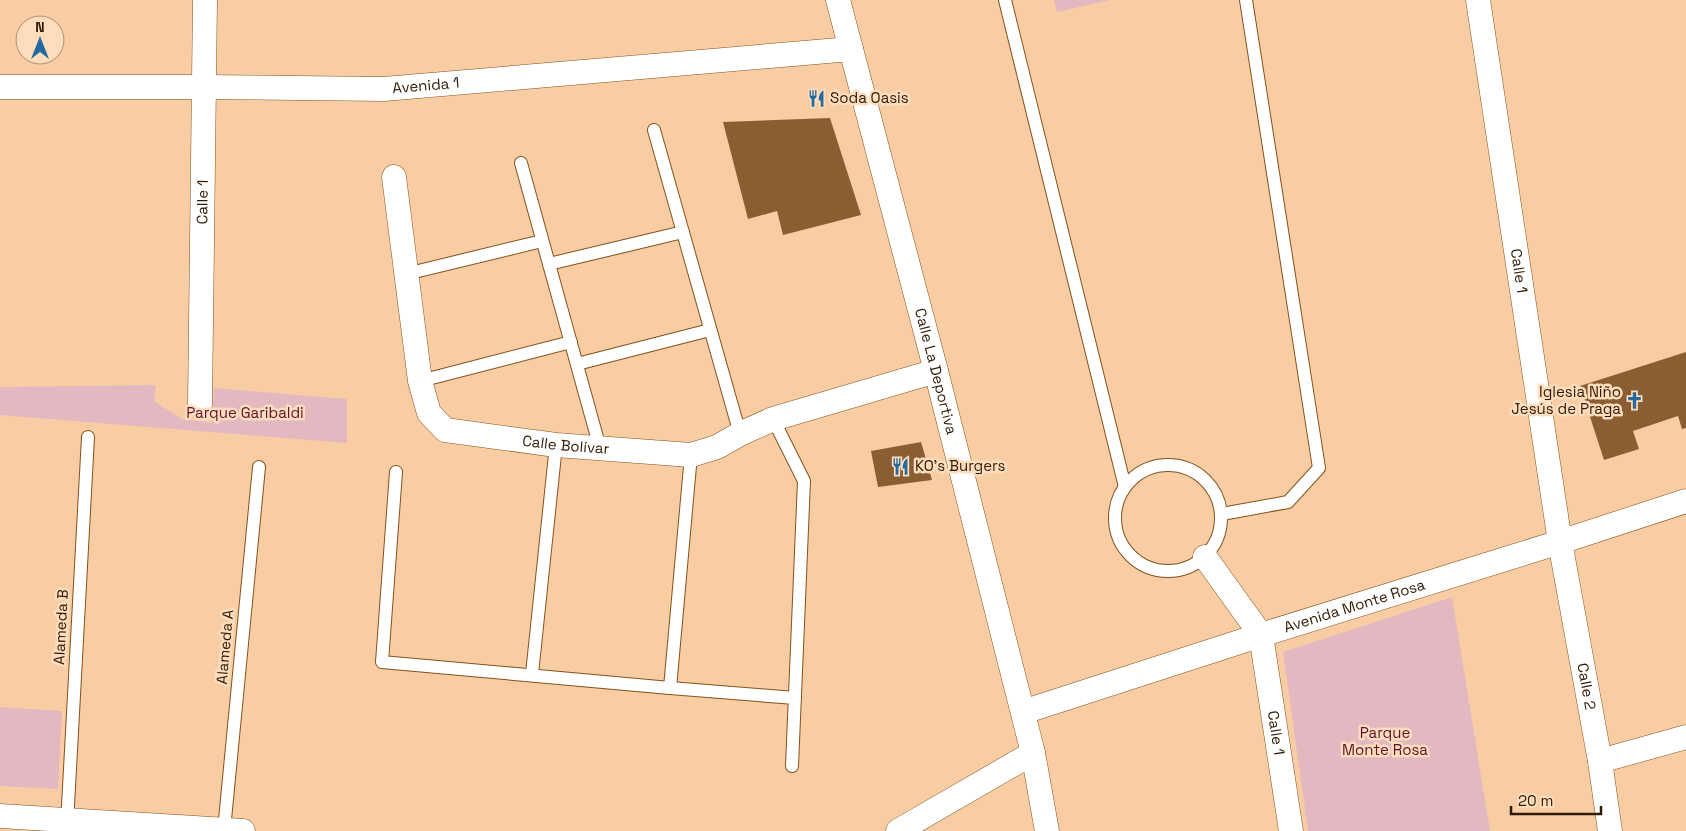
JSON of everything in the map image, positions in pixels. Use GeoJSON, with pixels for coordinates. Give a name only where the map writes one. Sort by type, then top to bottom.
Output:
{"type":"FeatureCollection","features":[{"type":"Feature","properties":{"kind":"street","name":"Calle 1"},"geometry":{"type":"LineString","coordinates":[[200,404],[205,0]]}},
{"type":"Feature","properties":{"kind":"street","name":"Calle La Deportiva"},"geometry":{"type":"LineString","coordinates":[[838,0],[936,371],[1023,712],[1033,753],[1047,831]]}},
{"type":"Feature","properties":{"kind":"street","name":"Calle 1"},"geometry":{"type":"LineString","coordinates":[[1478,0],[1560,542]]}},
{"type":"Feature","properties":{"kind":"street","name":"Avenida 1"},"geometry":{"type":"LineString","coordinates":[[0,87],[384,89],[851,49]]}},
{"type":"Feature","properties":{"kind":"street","name":"Calle Bolívar"},"geometry":{"type":"LineString","coordinates":[[394,177],[420,381],[429,414],[445,430],[556,445],[691,455],[717,447],[773,419],[936,371]]}},
{"type":"Feature","properties":{"kind":"street","name":"Avenida Monte Rosa"},"geometry":{"type":"LineString","coordinates":[[1023,712],[1686,501]]}},
{"type":"Feature","properties":{"kind":"street","name":"Calle 2"},"geometry":{"type":"LineString","coordinates":[[1560,542],[1600,761],[1610,831]]}},
{"type":"Feature","properties":{"kind":"street"},"geometry":{"type":"LineString","coordinates":[[1205,557],[1261,635]]}},
{"type":"Feature","properties":{"kind":"street","name":"Calle 1"},"geometry":{"type":"LineString","coordinates":[[1261,635],[1291,831]]}},
{"type":"Feature","properties":{"kind":"street"},"geometry":{"type":"LineString","coordinates":[[1600,761],[1686,737]]}},
{"type":"Feature","properties":{"kind":"street"},"geometry":{"type":"LineString","coordinates":[[898,831],[1033,753]]}},
{"type":"Feature","properties":{"kind":"street"},"geometry":{"type":"LineString","coordinates":[[0,816],[67,825],[234,830]]}},
{"type":"Feature","properties":{"kind":"lane"},"geometry":{"type":"LineString","coordinates":[[1005,0],[1125,487]]}},
{"type":"Feature","properties":{"kind":"lane"},"geometry":{"type":"LineString","coordinates":[[1222,514],[1288,502],[1319,468],[1246,0]]}},
{"type":"Feature","properties":{"kind":"lane"},"geometry":{"type":"LineString","coordinates":[[654,130],[740,434]]}},
{"type":"Feature","properties":{"kind":"lane"},"geometry":{"type":"LineString","coordinates":[[521,163],[600,448]]}},
{"type":"Feature","properties":{"kind":"lane"},"geometry":{"type":"LineString","coordinates":[[549,264],[683,232]]}},
{"type":"Feature","properties":{"kind":"lane"},"geometry":{"type":"LineString","coordinates":[[406,274],[542,241]]}},
{"type":"Feature","properties":{"kind":"lane"},"geometry":{"type":"LineString","coordinates":[[576,364],[710,330]]}},
{"type":"Feature","properties":{"kind":"lane"},"geometry":{"type":"LineString","coordinates":[[420,381],[571,342]]}},
{"type":"Feature","properties":{"kind":"lane"},"geometry":{"type":"LineString","coordinates":[[773,419],[804,481],[792,766]]}},
{"type":"Feature","properties":{"kind":"lane","name":"Alameda B"},"geometry":{"type":"LineString","coordinates":[[67,825],[88,437]]}},
{"type":"Feature","properties":{"kind":"lane"},"geometry":{"type":"LineString","coordinates":[[532,674],[556,445]]}},
{"type":"Feature","properties":{"kind":"lane"},"geometry":{"type":"LineString","coordinates":[[670,688],[691,455]]}},
{"type":"Feature","properties":{"kind":"lane"},"geometry":{"type":"LineString","coordinates":[[1173,465],[1191,470],[1206,480],[1218,496],[1222,514],[1220,532],[1216,542],[1205,557],[1183,569],[1157,570],[1140,563],[1127,552],[1118,536],[1115,518],[1118,500],[1125,487],[1138,474],[1154,466],[1173,465]]}},
{"type":"Feature","properties":{"kind":"lane","name":"Alameda A"},"geometry":{"type":"LineString","coordinates":[[234,830],[259,467]]}},
{"type":"Feature","properties":{"kind":"lane"},"geometry":{"type":"LineString","coordinates":[[396,472],[382,662],[795,698]]}},
{"type":"Feature","properties":{"kind":"green space"},"geometry":{"type":"Polygon","coordinates":[[[1054,0],[1110,0],[1057,12],[1054,0]]]}},
{"type":"Feature","properties":{"kind":"green space","name":"Parque Garibaldi"},"geometry":{"type":"Polygon","coordinates":[[[156,385],[154,401],[182,419],[212,423],[214,388],[347,399],[347,443],[0,415],[0,387],[156,385]]]}},
{"type":"Feature","properties":{"kind":"green space","name":"Parque Monte Rosa"},"geometry":{"type":"Polygon","coordinates":[[[1452,597],[1490,831],[1308,831],[1283,652],[1452,597]]]}},
{"type":"Feature","properties":{"kind":"green space"},"geometry":{"type":"Polygon","coordinates":[[[0,707],[62,711],[58,789],[0,786],[0,707]]]}},
{"type":"Feature","properties":{"kind":"building"},"geometry":{"type":"Polygon","coordinates":[[[830,118],[861,215],[783,235],[777,211],[748,219],[723,122],[830,118]]]}},
{"type":"Feature","properties":{"kind":"building","name":"Iglesia Niño Jesús de Praga"},"geometry":{"type":"Polygon","coordinates":[[[1686,352],[1686,428],[1682,429],[1678,416],[1633,431],[1639,449],[1604,460],[1580,386],[1686,352]]]}},
{"type":"Feature","properties":{"kind":"building","name":"KO's Burgers"},"geometry":{"type":"Polygon","coordinates":[[[921,442],[932,480],[878,487],[871,451],[921,442]]]}},
{"type":"Feature","properties":{"kind":"place","name":"Soda Oasis"},"geometry":{"type":"Point","coordinates":[816,98]}},
{"type":"Feature","properties":{"kind":"place","name":"Iglesia Niño Jesús de Praga"},"geometry":{"type":"Point","coordinates":[1635,401]}},
{"type":"Feature","properties":{"kind":"place","name":"KO's Burgers"},"geometry":{"type":"Point","coordinates":[901,466]}}]}
